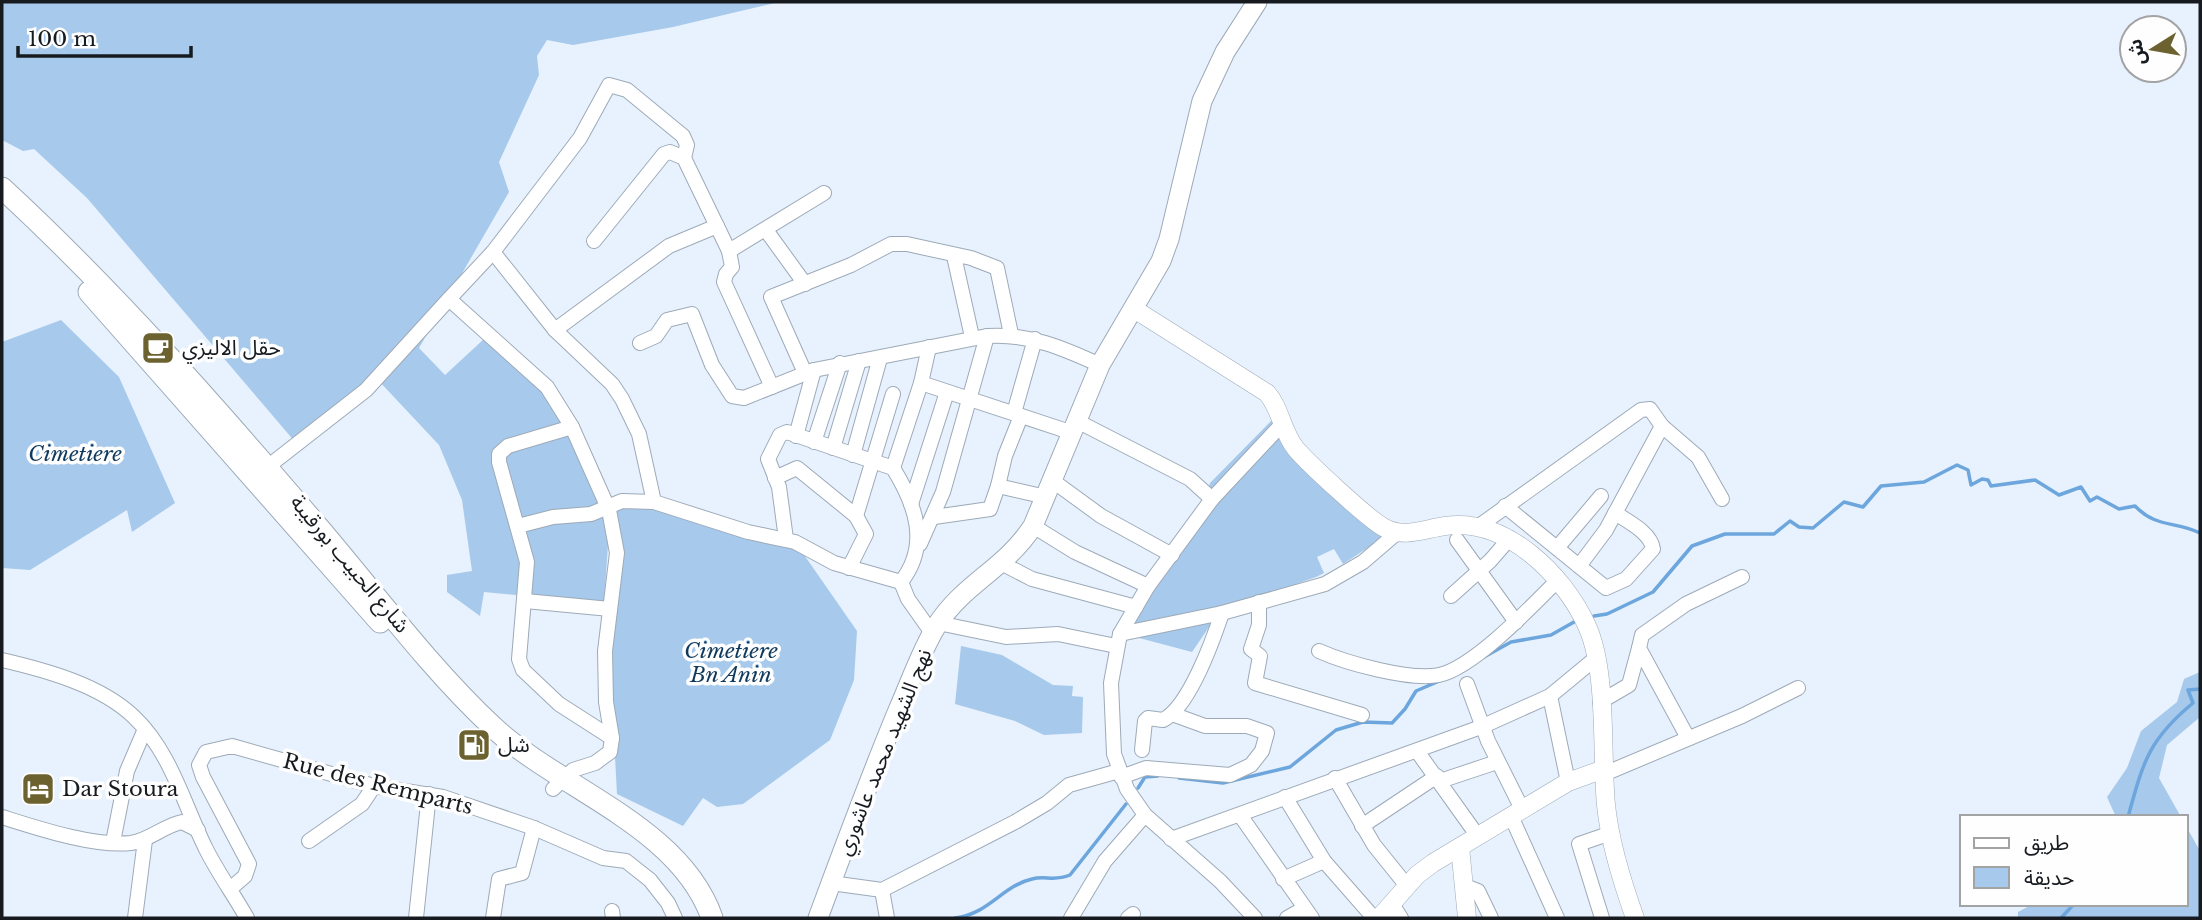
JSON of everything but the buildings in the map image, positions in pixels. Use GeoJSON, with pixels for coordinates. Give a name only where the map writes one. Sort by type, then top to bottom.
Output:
{"type":"FeatureCollection","features":[{"type":"Feature","properties":{"kind":"main road","name":"نهج الشهيد محمد عاشوري"},"geometry":{"type":"LineString","coordinates":[[818,918],[877,760],[935,628],[962,595],[1003,564],[1033,526],[1100,365],[1134,309],[1169,239],[1202,101],[1225,52],[1257,2]]}},
{"type":"Feature","properties":{"kind":"main road","name":"شارع الحبيب بورقيبة"},"geometry":{"type":"LineString","coordinates":[[2,188],[128,312],[261,472]]}},
{"type":"Feature","properties":{"kind":"main road","name":"شارع الحبيب بورقيبة"},"geometry":{"type":"LineString","coordinates":[[2,203],[261,472],[469,703],[558,784],[628,833],[662,862],[691,894],[702,918]]}},
{"type":"Feature","properties":{"kind":"main road","name":"شارع الحبيب بورقيبة"},"geometry":{"type":"LineString","coordinates":[[558,784],[671,854],[697,885],[712,918]]}},
{"type":"Feature","properties":{"kind":"street"},"geometry":{"type":"LineString","coordinates":[[261,472],[306,440],[366,390],[493,252],[580,138],[609,85],[626,90],[682,135],[687,145],[684,158],[729,251],[732,267],[724,282],[772,387]]}},
{"type":"Feature","properties":{"kind":"street"},"geometry":{"type":"LineString","coordinates":[[594,241],[664,154],[670,152],[684,158]]}},
{"type":"Feature","properties":{"kind":"street"},"geometry":{"type":"LineString","coordinates":[[729,251],[824,193]]}},
{"type":"Feature","properties":{"kind":"street"},"geometry":{"type":"LineString","coordinates":[[555,330],[669,246],[717,226]]}},
{"type":"Feature","properties":{"kind":"street"},"geometry":{"type":"LineString","coordinates":[[766,230],[804,284]]}},
{"type":"Feature","properties":{"kind":"street"},"geometry":{"type":"LineString","coordinates":[[796,436],[810,371],[771,297],[851,265],[891,244],[907,244],[983,262],[997,268],[1011,334]]}},
{"type":"Feature","properties":{"kind":"street"},"geometry":{"type":"LineString","coordinates":[[493,252],[555,330],[612,384],[631,415],[645,455],[654,502]]}},
{"type":"Feature","properties":{"kind":"street"},"geometry":{"type":"LineString","coordinates":[[954,257],[972,337]]}},
{"type":"Feature","properties":{"kind":"street"},"geometry":{"type":"LineString","coordinates":[[449,299],[547,387],[572,427],[608,507],[617,541],[605,663],[612,738],[605,758],[573,770],[558,784]]}},
{"type":"Feature","properties":{"kind":"street"},"geometry":{"type":"LineString","coordinates":[[1134,309],[1267,393],[1276,403],[1297,449],[1383,527],[1398,533]]}},
{"type":"Feature","properties":{"kind":"street"},"geometry":{"type":"LineString","coordinates":[[640,343],[656,335],[667,320],[691,314],[712,365],[732,396],[744,398],[810,371],[972,337],[1011,334],[1060,346],[1100,365]]}},
{"type":"Feature","properties":{"kind":"street"},"geometry":{"type":"LineString","coordinates":[[901,582],[912,568],[934,517],[987,336]]}},
{"type":"Feature","properties":{"kind":"street"},"geometry":{"type":"LineString","coordinates":[[934,517],[990,509],[999,486],[1035,340]]}},
{"type":"Feature","properties":{"kind":"street"},"geometry":{"type":"LineString","coordinates":[[918,549],[919,528],[911,504],[893,468],[921,383],[929,347]]}},
{"type":"Feature","properties":{"kind":"street"},"geometry":{"type":"LineString","coordinates":[[853,455],[880,358]]}},
{"type":"Feature","properties":{"kind":"street"},"geometry":{"type":"LineString","coordinates":[[833,448],[859,361]]}},
{"type":"Feature","properties":{"kind":"street"},"geometry":{"type":"LineString","coordinates":[[814,442],[840,363]]}},
{"type":"Feature","properties":{"kind":"street"},"geometry":{"type":"LineString","coordinates":[[921,383],[1018,414],[1073,426],[1190,479],[1212,499]]}},
{"type":"Feature","properties":{"kind":"street"},"geometry":{"type":"LineString","coordinates":[[911,504],[947,392]]}},
{"type":"Feature","properties":{"kind":"street"},"geometry":{"type":"LineString","coordinates":[[856,516],[893,394]]}},
{"type":"Feature","properties":{"kind":"street"},"geometry":{"type":"LineString","coordinates":[[1479,526],[1644,409],[1650,410],[1662,426],[1698,457],[1721,499]]}},
{"type":"Feature","properties":{"kind":"street"},"geometry":{"type":"LineString","coordinates":[[1255,918],[1145,815],[1120,774],[1110,710],[1118,640],[1148,586],[1212,499],[1283,423]]}},
{"type":"Feature","properties":{"kind":"street"},"geometry":{"type":"LineString","coordinates":[[1579,566],[1615,513],[1662,426]]}},
{"type":"Feature","properties":{"kind":"street"},"geometry":{"type":"LineString","coordinates":[[572,427],[508,446],[499,454],[527,562],[526,601],[519,659],[523,670],[559,704],[612,738]]}},
{"type":"Feature","properties":{"kind":"street"},"geometry":{"type":"LineString","coordinates":[[786,539],[775,478],[768,459],[777,439],[787,432],[893,468]]}},
{"type":"Feature","properties":{"kind":"street"},"geometry":{"type":"LineString","coordinates":[[775,478],[797,468],[856,516],[866,534],[849,568]]}},
{"type":"Feature","properties":{"kind":"street"},"geometry":{"type":"LineString","coordinates":[[999,486],[1049,489],[1172,555]]}},
{"type":"Feature","properties":{"kind":"street"},"geometry":{"type":"LineString","coordinates":[[1557,548],[1601,496]]}},
{"type":"Feature","properties":{"kind":"street"},"geometry":{"type":"LineString","coordinates":[[518,526],[553,517],[591,514],[622,501],[654,502],[748,532],[786,539],[849,568],[901,582]]}},
{"type":"Feature","properties":{"kind":"street"},"geometry":{"type":"LineString","coordinates":[[1505,506],[1606,588],[1611,589],[1626,579],[1653,550],[1651,541],[1637,527],[1615,513]]}},
{"type":"Feature","properties":{"kind":"street"},"geometry":{"type":"LineString","coordinates":[[1033,526],[1075,552],[1148,586]]}},
{"type":"Feature","properties":{"kind":"street"},"geometry":{"type":"LineString","coordinates":[[901,582],[908,599],[935,628],[1006,637],[1058,634],[1118,640],[1325,584],[1344,575],[1398,533],[1446,526],[1479,526],[1510,538],[1577,606],[1589,629],[1597,659],[1611,833],[1616,862],[1635,918]]}},
{"type":"Feature","properties":{"kind":"street"},"geometry":{"type":"LineString","coordinates":[[1451,596],[1478,573],[1510,538]]}},
{"type":"Feature","properties":{"kind":"street"},"geometry":{"type":"LineString","coordinates":[[1457,540],[1478,573],[1516,622]]}},
{"type":"Feature","properties":{"kind":"street"},"geometry":{"type":"LineString","coordinates":[[1003,564],[1026,576],[1136,607]]}},
{"type":"Feature","properties":{"kind":"street"},"geometry":{"type":"LineString","coordinates":[[1600,702],[1629,685],[1642,635],[1666,616],[1742,577]]}},
{"type":"Feature","properties":{"kind":"street"},"geometry":{"type":"LineString","coordinates":[[1319,651],[1351,664],[1439,675],[1457,668],[1516,622],[1556,582]]}},
{"type":"Feature","properties":{"kind":"street"},"geometry":{"type":"LineString","coordinates":[[526,601],[610,609]]}},
{"type":"Feature","properties":{"kind":"street"},"geometry":{"type":"LineString","coordinates":[[1259,602],[1259,625],[1251,649],[1260,657],[1255,683],[1362,715]]}},
{"type":"Feature","properties":{"kind":"street"},"geometry":{"type":"LineString","coordinates":[[1142,750],[1145,721],[1148,718],[1163,720],[1172,714],[1198,670],[1222,613]]}},
{"type":"Feature","properties":{"kind":"street"},"geometry":{"type":"LineString","coordinates":[[1639,648],[1688,738]]}},
{"type":"Feature","properties":{"kind":"street"},"geometry":{"type":"LineString","coordinates":[[1171,839],[1481,727],[1550,696],[1597,659]]}},
{"type":"Feature","properties":{"kind":"street"},"geometry":{"type":"LineString","coordinates":[[2,660],[32,667],[107,698],[132,715],[145,729],[169,766],[198,830],[247,918]]}},
{"type":"Feature","properties":{"kind":"street"},"geometry":{"type":"LineString","coordinates":[[1466,684],[1558,918]]}},
{"type":"Feature","properties":{"kind":"street"},"geometry":{"type":"LineString","coordinates":[[1285,797],[1324,861],[1376,918],[1396,911],[1407,886],[1433,863],[1568,782],[1688,738],[1798,688]]}},
{"type":"Feature","properties":{"kind":"street"},"geometry":{"type":"LineString","coordinates":[[1550,696],[1568,782]]}},
{"type":"Feature","properties":{"kind":"street"},"geometry":{"type":"LineString","coordinates":[[831,883],[882,891],[1015,822],[1047,803],[1069,785],[1146,768],[1230,775],[1251,765],[1267,741],[1267,733],[1256,728],[1214,728],[1172,714]]}},
{"type":"Feature","properties":{"kind":"street"},"geometry":{"type":"LineString","coordinates":[[113,842],[127,771],[145,729]]}},
{"type":"Feature","properties":{"kind":"street","name":"Rue des Remparts"},"geometry":{"type":"LineString","coordinates":[[230,889],[245,876],[249,864],[203,778],[199,765],[205,752],[232,746],[373,786],[429,794],[534,828],[587,852],[625,861],[650,880],[668,903],[675,918]]}},
{"type":"Feature","properties":{"kind":"street"},"geometry":{"type":"LineString","coordinates":[[1417,751],[1477,835]]}},
{"type":"Feature","properties":{"kind":"street"},"geometry":{"type":"LineString","coordinates":[[1362,826],[1438,778],[1497,762]]}},
{"type":"Feature","properties":{"kind":"street"},"geometry":{"type":"LineString","coordinates":[[1335,778],[1362,826],[1407,886]]}},
{"type":"Feature","properties":{"kind":"street"},"geometry":{"type":"LineString","coordinates":[[309,841],[362,804],[373,786]]}},
{"type":"Feature","properties":{"kind":"street"},"geometry":{"type":"LineString","coordinates":[[415,918],[429,794]]}},
{"type":"Feature","properties":{"kind":"street"},"geometry":{"type":"LineString","coordinates":[[1071,918],[1105,861],[1145,815]]}},
{"type":"Feature","properties":{"kind":"street"},"geometry":{"type":"LineString","coordinates":[[1240,815],[1308,914],[1287,918]]}},
{"type":"Feature","properties":{"kind":"street"},"geometry":{"type":"LineString","coordinates":[[2,817],[62,834],[113,842],[145,840],[182,822],[198,830]]}},
{"type":"Feature","properties":{"kind":"street"},"geometry":{"type":"LineString","coordinates":[[493,918],[499,879],[522,873],[534,828]]}},
{"type":"Feature","properties":{"kind":"street"},"geometry":{"type":"LineString","coordinates":[[1602,918],[1579,844],[1611,833]]}},
{"type":"Feature","properties":{"kind":"street"},"geometry":{"type":"LineString","coordinates":[[135,918],[145,840]]}},
{"type":"Feature","properties":{"kind":"street"},"geometry":{"type":"LineString","coordinates":[[1460,847],[1467,918]]}},
{"type":"Feature","properties":{"kind":"street"},"geometry":{"type":"LineString","coordinates":[[1283,879],[1324,861]]}},
{"type":"Feature","properties":{"kind":"street"},"geometry":{"type":"LineString","coordinates":[[1465,886],[1478,891],[1491,918]]}},
{"type":"Feature","properties":{"kind":"street"},"geometry":{"type":"LineString","coordinates":[[882,891],[887,918]]}},
{"type":"Feature","properties":{"kind":"green space"},"geometry":{"type":"Polygon","coordinates":[[[2,2],[779,2],[673,27],[573,45],[547,40],[537,56],[539,75],[499,162],[509,192],[419,348],[445,375],[484,339],[545,390],[568,425],[590,449],[608,545],[604,603],[484,592],[480,616],[447,592],[447,575],[472,571],[462,500],[439,445],[378,380],[296,443],[87,198],[34,149],[23,151],[2,140],[2,2]]]}},
{"type":"Feature","properties":{"kind":"green space","name":"Cimetiere"},"geometry":{"type":"Polygon","coordinates":[[[61,320],[119,377],[175,503],[132,532],[127,510],[30,570],[2,568],[2,342],[61,320]]]}},
{"type":"Feature","properties":{"kind":"green space"},"geometry":{"type":"Polygon","coordinates":[[[1275,417],[1389,534],[1343,564],[1334,549],[1317,557],[1324,573],[1316,577],[1257,598],[1224,605],[1192,652],[1124,634],[1201,513],[1210,483],[1275,417]]]}},
{"type":"Feature","properties":{"kind":"green space","name":"Cimetiere Bn Anin"},"geometry":{"type":"Polygon","coordinates":[[[615,505],[644,506],[800,549],[857,631],[854,680],[830,740],[743,804],[717,807],[703,798],[683,826],[617,794],[611,682],[615,505]]]}},
{"type":"Feature","properties":{"kind":"green space"},"geometry":{"type":"Polygon","coordinates":[[[961,646],[1002,655],[1053,685],[1073,686],[1072,696],[1083,697],[1082,733],[1044,735],[1015,721],[955,704],[961,646]]]}},
{"type":"Feature","properties":{"kind":"green space"},"geometry":{"type":"Polygon","coordinates":[[[2200,672],[2200,717],[2167,745],[2159,778],[2180,815],[2115,815],[2107,797],[2127,768],[2141,731],[2177,702],[2184,679],[2200,672]]]}},
{"type":"Feature","properties":{"kind":"green space"},"geometry":{"type":"Polygon","coordinates":[[[2188,830],[2200,851],[2200,918],[2018,918],[2018,912],[2029,906],[2188,906],[2188,830]]]}},
{"type":"Feature","properties":{"kind":"waterway"},"geometry":{"type":"LineString","coordinates":[[1594,616],[1607,614],[1653,592],[1692,546],[1725,534],[1774,534],[1790,521],[1799,527],[1813,528],[1844,502],[1863,507],[1881,486],[1924,482],[1957,465],[1968,470],[1971,485],[1982,479],[1988,480],[1991,486],[2035,480],[2059,495],[2081,487],[2090,501],[2097,497],[2119,509],[2135,506],[2150,518],[2200,533]]}},
{"type":"Feature","properties":{"kind":"waterway"},"geometry":{"type":"LineString","coordinates":[[1484,657],[1511,642],[1551,635],[1574,622]]}},
{"type":"Feature","properties":{"kind":"waterway"},"geometry":{"type":"LineString","coordinates":[[1179,778],[1223,783],[1290,767],[1336,730],[1363,722],[1392,723],[1416,691],[1437,682]]}},
{"type":"Feature","properties":{"kind":"waterway"},"geometry":{"type":"LineString","coordinates":[[2129,815],[2149,754],[2166,729],[2193,703],[2188,690],[2200,689]]}},
{"type":"Feature","properties":{"kind":"waterway"},"geometry":{"type":"LineString","coordinates":[[1138,788],[1145,777],[1158,776]]}},
{"type":"Feature","properties":{"kind":"waterway"},"geometry":{"type":"LineString","coordinates":[[955,918],[977,911],[1021,883],[1037,878],[1070,875],[1126,804]]}},
{"type":"Feature","properties":{"kind":"waterway"},"geometry":{"type":"LineString","coordinates":[[2061,918],[2072,906]]}},
{"type":"Feature","properties":{"kind":"place","name":"حقل الاليزي"},"geometry":{"type":"Point","coordinates":[158,348]}},
{"type":"Feature","properties":{"kind":"place","name":"شل"},"geometry":{"type":"Point","coordinates":[474,745]}},
{"type":"Feature","properties":{"kind":"place","name":"Dar Stoura"},"geometry":{"type":"Point","coordinates":[38,789]}}]}
